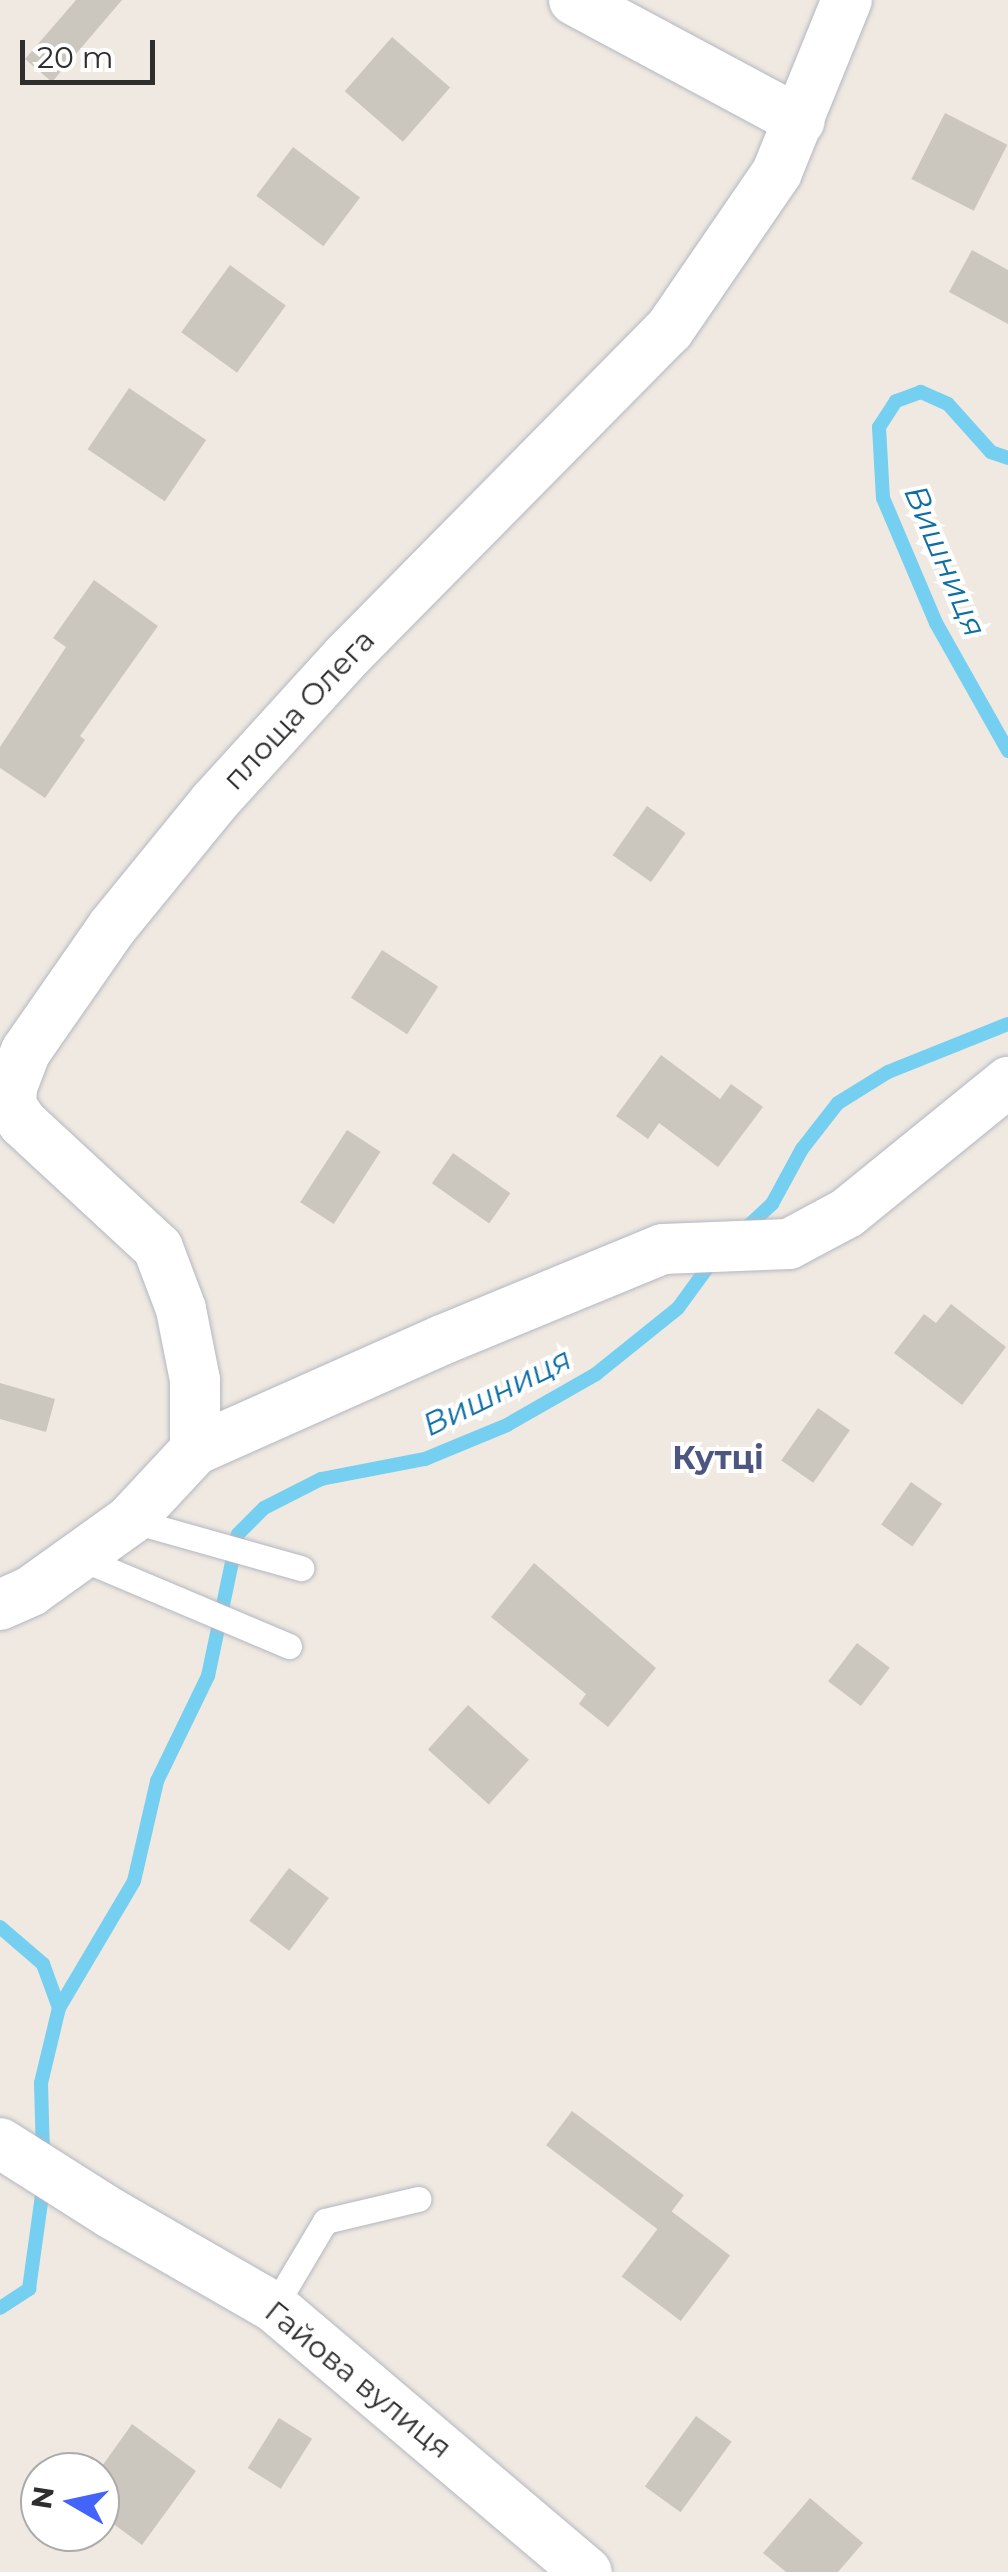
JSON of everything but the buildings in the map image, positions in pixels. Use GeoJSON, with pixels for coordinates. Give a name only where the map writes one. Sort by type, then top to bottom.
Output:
{"type":"FeatureCollection","features":[{"type":"Feature","properties":{"kind":"street"},"geometry":{"type":"LineString","coordinates":[[574,0],[800,120]]}},
{"type":"Feature","properties":{"kind":"street","name":"площа Олега"},"geometry":{"type":"LineString","coordinates":[[196,1450],[195,1380],[182,1309],[158,1248],[23,1123],[11,1106],[12,1087],[26,1051],[113,926],[214,802],[347,656],[669,330],[777,172],[847,0]]}},
{"type":"Feature","properties":{"kind":"street"},"geometry":{"type":"LineString","coordinates":[[0,1605],[31,1591],[130,1520],[196,1450],[442,1340],[664,1250],[788,1244],[848,1213],[1008,1082]]}},
{"type":"Feature","properties":{"kind":"street","name":"Гайова вулиця"},"geometry":{"type":"LineString","coordinates":[[0,2143],[112,2214],[274,2307],[586,2572]]}},
{"type":"Feature","properties":{"kind":"lane"},"geometry":{"type":"LineString","coordinates":[[130,1520],[301,1568]]}},
{"type":"Feature","properties":{"kind":"lane"},"geometry":{"type":"LineString","coordinates":[[78,1557],[289,1646]]}},
{"type":"Feature","properties":{"kind":"lane"},"geometry":{"type":"LineString","coordinates":[[274,2307],[325,2220],[418,2198]]}},
{"type":"Feature","properties":{"kind":"waterway","name":"Вишниця"},"geometry":{"type":"LineString","coordinates":[[1008,458],[991,452],[948,404],[921,392],[896,401],[879,427],[883,498],[936,623],[1008,751]]}},
{"type":"Feature","properties":{"kind":"waterway","name":"Вишниця"},"geometry":{"type":"LineString","coordinates":[[743,1231],[772,1204],[802,1149],[838,1103],[888,1072],[1008,1024]]}},
{"type":"Feature","properties":{"kind":"waterway","name":"Вишниця"},"geometry":{"type":"LineString","coordinates":[[43,2155],[41,2083],[59,2008],[134,1881],[157,1781],[208,1676],[238,1534],[264,1508],[321,1479],[425,1459],[507,1425],[596,1374],[678,1308],[713,1260]]}},
{"type":"Feature","properties":{"kind":"waterway"},"geometry":{"type":"LineString","coordinates":[[0,1927],[43,1964],[59,2008]]}},
{"type":"Feature","properties":{"kind":"waterway","name":"Вишниця"},"geometry":{"type":"LineString","coordinates":[[0,2308],[29,2289],[44,2181]]}},
{"type":"Feature","properties":{"kind":"district","name":"Кутці"},"geometry":{"type":"Point","coordinates":[718,1458]}}]}
